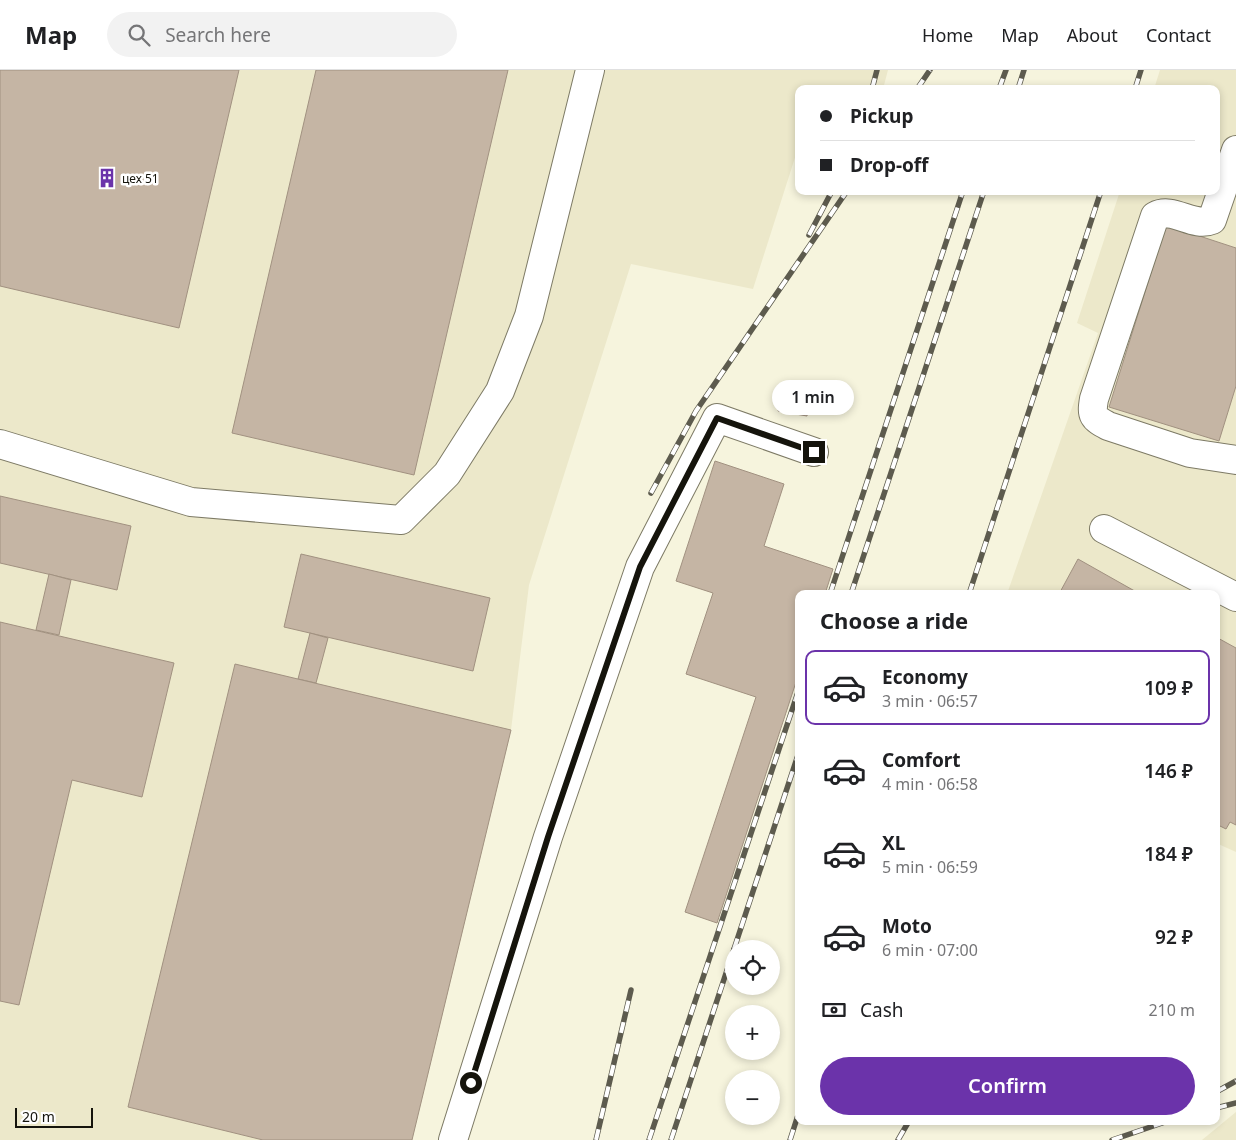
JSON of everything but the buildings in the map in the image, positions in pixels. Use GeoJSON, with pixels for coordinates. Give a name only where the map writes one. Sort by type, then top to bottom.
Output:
{"type":"FeatureCollection","features":[{"type":"Feature","properties":{"kind":"lane"},"geometry":{"type":"LineString","coordinates":[[0,444],[190,502],[400,520],[447,474],[500,391],[529,316],[590,70]]}},
{"type":"Feature","properties":{"kind":"lane"},"geometry":{"type":"LineString","coordinates":[[1236,150],[1212,220],[1206,223],[1195,222],[1172,214],[1160,213],[1155,216],[1097,390],[1092,412],[1096,420],[1108,426],[1190,453],[1236,460]]}},
{"type":"Feature","properties":{"kind":"lane"},"geometry":{"type":"LineString","coordinates":[[453,1140],[548,837],[640,567],[712,426],[717,418],[814,452]]}},
{"type":"Feature","properties":{"kind":"lane"},"geometry":{"type":"LineString","coordinates":[[1104,529],[1236,597]]}},
{"type":"Feature","properties":{"kind":"shaded area"},"geometry":{"type":"Polygon","coordinates":[[[0,70],[888,70],[884,85],[795,85],[795,158],[753,289],[631,264],[529,585],[511,730],[412,1140],[0,1140],[0,70]]]}},
{"type":"Feature","properties":{"kind":"shaded area"},"geometry":{"type":"Polygon","coordinates":[[[1160,70],[1236,70],[1236,852],[1220,845],[1220,590],[1008,590],[1098,333],[1077,323],[1119,195],[1220,195],[1220,85],[1155,85],[1160,70]]]}},
{"type":"Feature","properties":{"kind":"shaded area"},"geometry":{"type":"Polygon","coordinates":[[[1236,1112],[1236,1140],[1202,1140],[1236,1112]]]}},
{"type":"Feature","properties":{"kind":"railway"},"geometry":{"type":"LineString","coordinates":[[873,85],[877,70]]}},
{"type":"Feature","properties":{"kind":"railway"},"geometry":{"type":"LineString","coordinates":[[920,85],[930,70]]}},
{"type":"Feature","properties":{"kind":"railway"},"geometry":{"type":"LineString","coordinates":[[1000,85],[1006,70]]}},
{"type":"Feature","properties":{"kind":"railway"},"geometry":{"type":"LineString","coordinates":[[1019,85],[1024,70]]}},
{"type":"Feature","properties":{"kind":"railway"},"geometry":{"type":"LineString","coordinates":[[1136,85],[1141,70]]}},
{"type":"Feature","properties":{"kind":"railway"},"geometry":{"type":"LineString","coordinates":[[809,235],[830,195]]}},
{"type":"Feature","properties":{"kind":"railway"},"geometry":{"type":"LineString","coordinates":[[651,493],[696,411],[844,195]]}},
{"type":"Feature","properties":{"kind":"railway"},"geometry":{"type":"LineString","coordinates":[[831,590],[962,195]]}},
{"type":"Feature","properties":{"kind":"railway"},"geometry":{"type":"LineString","coordinates":[[852,590],[983,195]]}},
{"type":"Feature","properties":{"kind":"railway"},"geometry":{"type":"LineString","coordinates":[[970,590],[1100,195]]}},
{"type":"Feature","properties":{"kind":"railway"},"geometry":{"type":"LineString","coordinates":[[649,1140],[795,701]]}},
{"type":"Feature","properties":{"kind":"railway"},"geometry":{"type":"LineString","coordinates":[[737,940],[795,764]]}},
{"type":"Feature","properties":{"kind":"railway"},"geometry":{"type":"LineString","coordinates":[[671,1140],[725,976]]}},
{"type":"Feature","properties":{"kind":"railway"},"geometry":{"type":"LineString","coordinates":[[596,1140],[631,990]]}},
{"type":"Feature","properties":{"kind":"railway"},"geometry":{"type":"LineString","coordinates":[[1220,1090],[1236,1081]]}},
{"type":"Feature","properties":{"kind":"railway"},"geometry":{"type":"LineString","coordinates":[[1220,1107],[1236,1103]]}},
{"type":"Feature","properties":{"kind":"railway"},"geometry":{"type":"LineString","coordinates":[[790,1140],[795,1124]]}},
{"type":"Feature","properties":{"kind":"railway"},"geometry":{"type":"LineString","coordinates":[[898,1140],[907,1125]]}},
{"type":"Feature","properties":{"kind":"railway"},"geometry":{"type":"LineString","coordinates":[[1112,1140],[1156,1125]]}},
{"type":"Feature","properties":{"kind":"place","name":"цех 51"},"geometry":{"type":"Point","coordinates":[107,178]}},
{"type":"Feature","properties":{"kind":"route"},"geometry":{"type":"LineString","coordinates":[[471,1083],[548,837],[640,567],[717,418],[814,452]]}}]}
